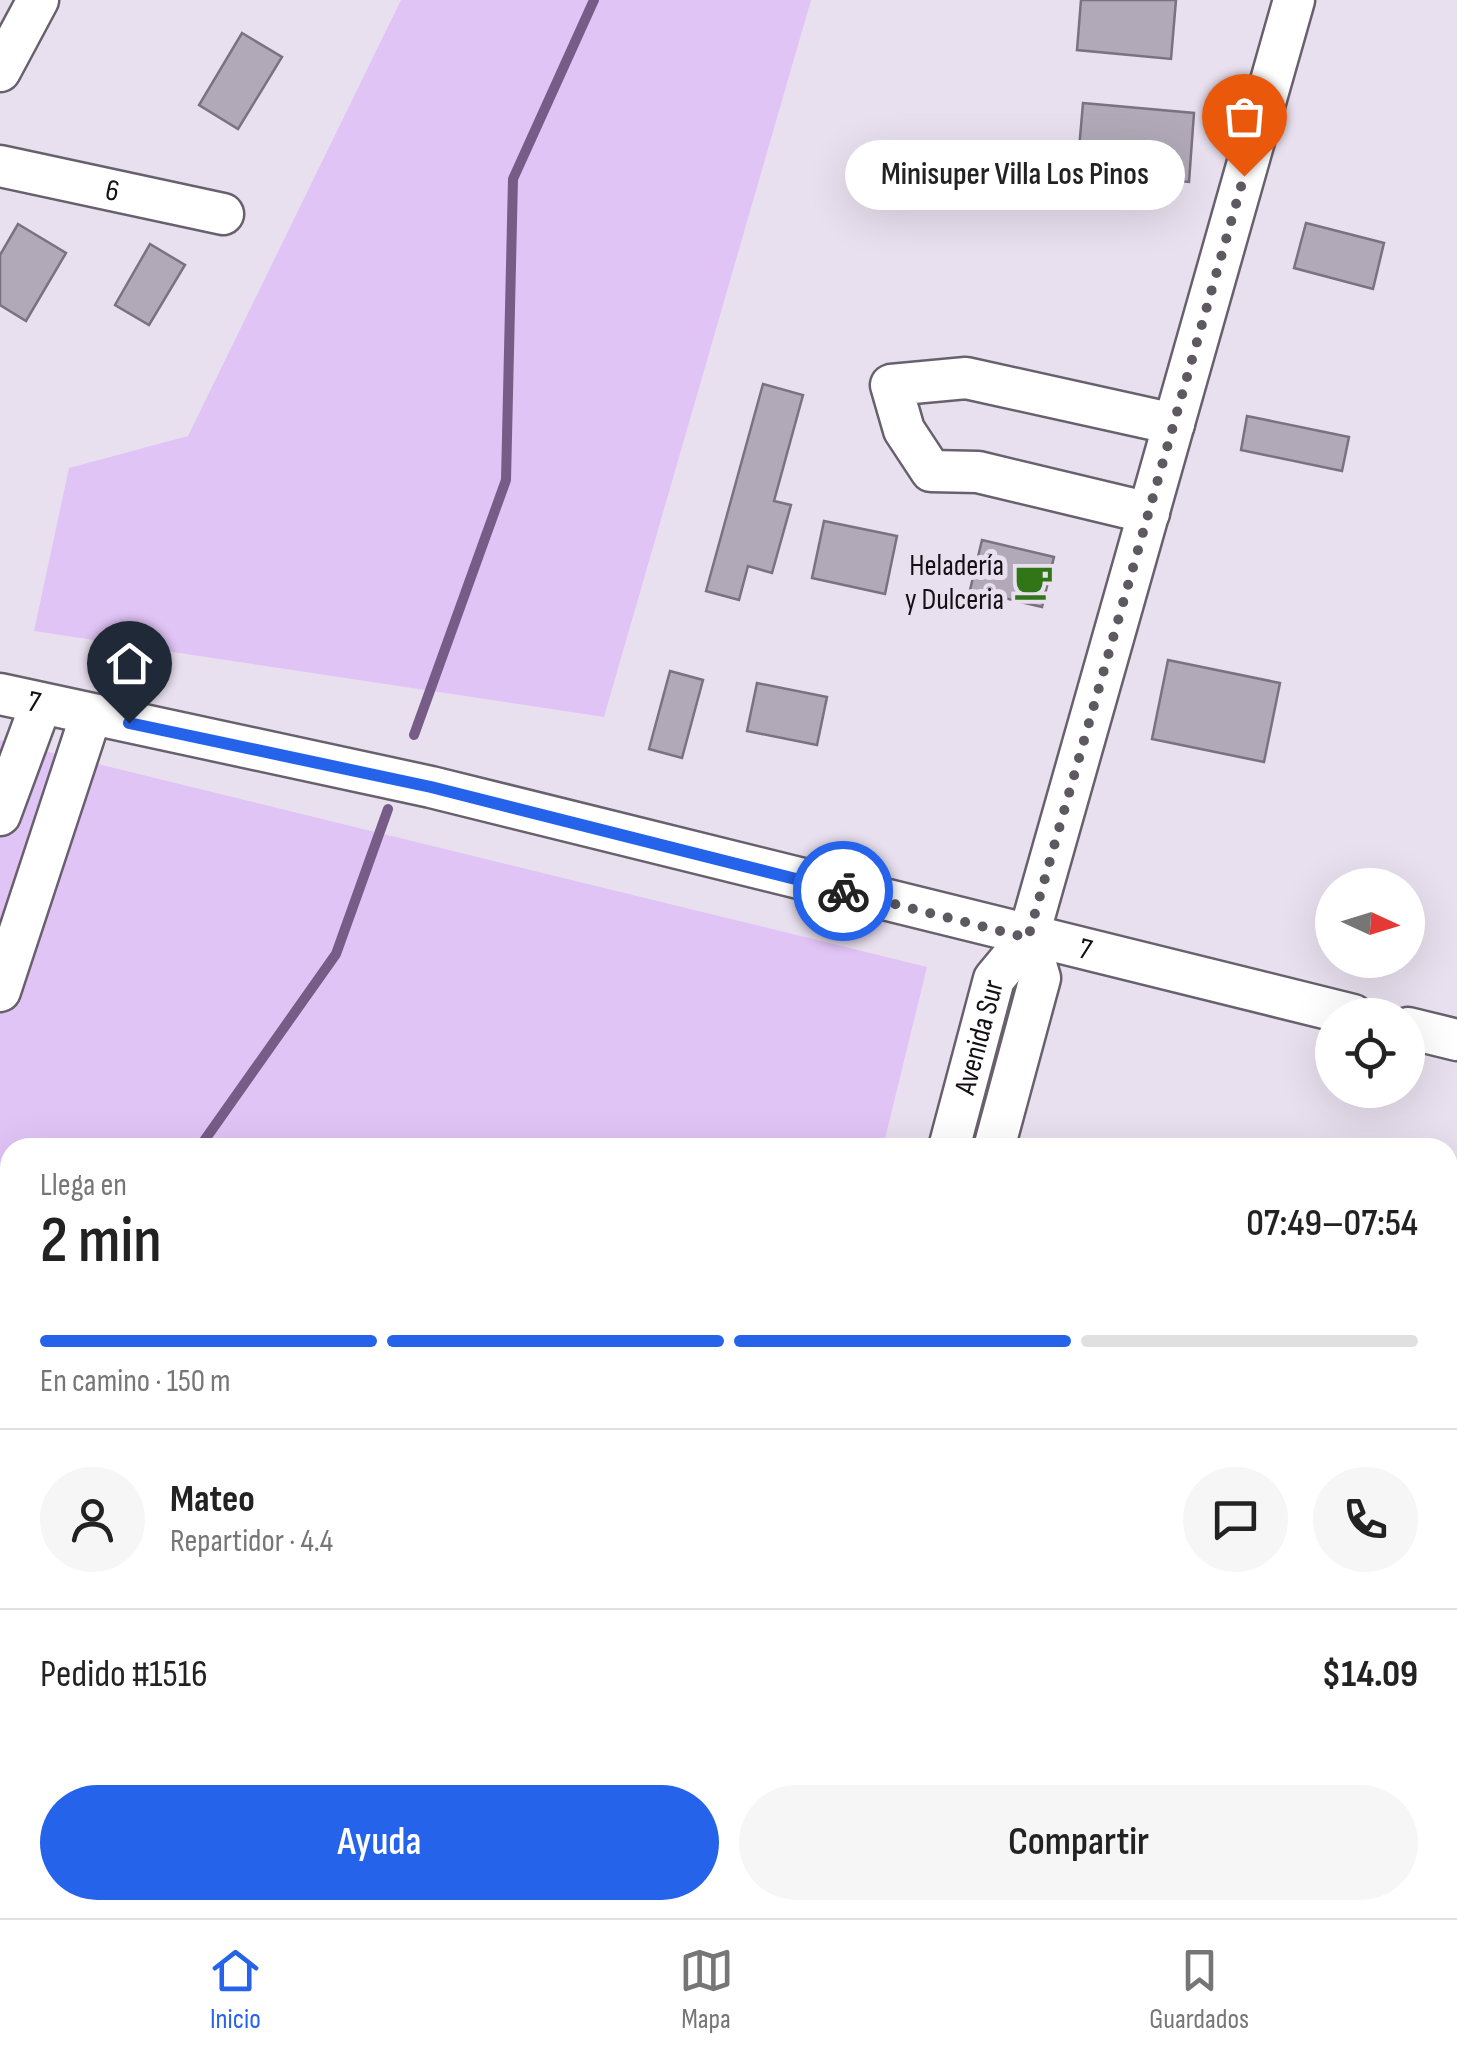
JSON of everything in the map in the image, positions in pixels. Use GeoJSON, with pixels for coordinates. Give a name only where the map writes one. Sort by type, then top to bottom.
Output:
{"type":"FeatureCollection","features":[{"type":"Feature","properties":{"kind":"street"},"geometry":{"type":"LineString","coordinates":[[0,72],[38,0]]}},
{"type":"Feature","properties":{"kind":"street","name":"Avenida Sur"},"geometry":{"type":"LineString","coordinates":[[952,1138],[994,978],[1028,938],[1294,0]]}},
{"type":"Feature","properties":{"kind":"street","name":"6"},"geometry":{"type":"LineString","coordinates":[[0,166],[223,214]]}},
{"type":"Feature","properties":{"kind":"street"},"geometry":{"type":"LineString","coordinates":[[1149,512],[978,472],[931,470],[904,430],[890,384],[966,378],[1174,424]]}},
{"type":"Feature","properties":{"kind":"street","name":"7"},"geometry":{"type":"LineString","coordinates":[[0,694],[431,787],[1315,1006]]}},
{"type":"Feature","properties":{"kind":"street"},"geometry":{"type":"LineString","coordinates":[[0,815],[41,704]]}},
{"type":"Feature","properties":{"kind":"street"},"geometry":{"type":"LineString","coordinates":[[0,991],[92,715]]}},
{"type":"Feature","properties":{"kind":"street","name":"Avenida Sur"},"geometry":{"type":"LineString","coordinates":[[997,1138],[1040,978],[1028,938]]}},
{"type":"Feature","properties":{"kind":"street"},"geometry":{"type":"LineString","coordinates":[[1425,1032],[1457,1040]]}},
{"type":"Feature","properties":{"kind":"shaded area"},"geometry":{"type":"Polygon","coordinates":[[[401,0],[811,0],[604,717],[34,631],[69,468],[188,436],[401,0]]]}},
{"type":"Feature","properties":{"kind":"shaded area"},"geometry":{"type":"Polygon","coordinates":[[[0,740],[927,967],[885,1138],[0,1138],[0,740]]]}},
{"type":"Feature","properties":{"kind":"building"},"geometry":{"type":"Polygon","coordinates":[[[1081,0],[1176,0],[1171,59],[1077,50],[1081,0]]]}},
{"type":"Feature","properties":{"kind":"building"},"geometry":{"type":"Polygon","coordinates":[[[242,33],[282,57],[238,129],[199,105],[242,33]]]}},
{"type":"Feature","properties":{"kind":"building"},"geometry":{"type":"Polygon","coordinates":[[[1083,103],[1194,113],[1189,182],[1077,172],[1083,103]]]}},
{"type":"Feature","properties":{"kind":"building"},"geometry":{"type":"Polygon","coordinates":[[[1306,223],[1384,243],[1373,289],[1294,268],[1306,223]]]}},
{"type":"Feature","properties":{"kind":"building"},"geometry":{"type":"Polygon","coordinates":[[[18,224],[66,253],[26,321],[0,305],[0,255],[18,224]]]}},
{"type":"Feature","properties":{"kind":"building"},"geometry":{"type":"Polygon","coordinates":[[[150,244],[185,265],[149,325],[115,305],[150,244]]]}},
{"type":"Feature","properties":{"kind":"building"},"geometry":{"type":"Polygon","coordinates":[[[763,384],[803,395],[774,501],[791,505],[772,573],[748,566],[739,600],[706,591],[763,384]]]}},
{"type":"Feature","properties":{"kind":"building"},"geometry":{"type":"Polygon","coordinates":[[[1247,416],[1349,437],[1342,471],[1241,450],[1247,416]]]}},
{"type":"Feature","properties":{"kind":"building"},"geometry":{"type":"Polygon","coordinates":[[[824,521],[897,536],[885,594],[812,578],[824,521]]]}},
{"type":"Feature","properties":{"kind":"building"},"geometry":{"type":"Polygon","coordinates":[[[982,540],[1054,557],[1042,607],[970,590],[982,540]]]}},
{"type":"Feature","properties":{"kind":"building"},"geometry":{"type":"Polygon","coordinates":[[[1168,660],[1280,683],[1264,762],[1152,739],[1168,660]]]}},
{"type":"Feature","properties":{"kind":"building"},"geometry":{"type":"Polygon","coordinates":[[[670,671],[703,680],[682,758],[649,749],[670,671]]]}},
{"type":"Feature","properties":{"kind":"building"},"geometry":{"type":"Polygon","coordinates":[[[757,683],[827,697],[817,745],[747,731],[757,683]]]}},
{"type":"Feature","properties":{"kind":"waterway"},"geometry":{"type":"LineString","coordinates":[[414,735],[506,480],[513,179],[594,0]]}},
{"type":"Feature","properties":{"kind":"waterway"},"geometry":{"type":"LineString","coordinates":[[206,1138],[336,954],[388,809]]}},
{"type":"Feature","properties":{"kind":"way so far"},"geometry":{"type":"LineString","coordinates":[[843,891],[1028,938],[1244,176]]}},
{"type":"Feature","properties":{"kind":"place","name":"Minisuper Villa Los Pinos"},"geometry":{"type":"Point","coordinates":[1244,176]}},
{"type":"Feature","properties":{"kind":"place","name":"Heladería y Dulceria"},"geometry":{"type":"Point","coordinates":[1034,582]}},
{"type":"Feature","properties":{"kind":"route"},"geometry":{"type":"LineString","coordinates":[[129,723],[431,787],[843,891]]}}]}
